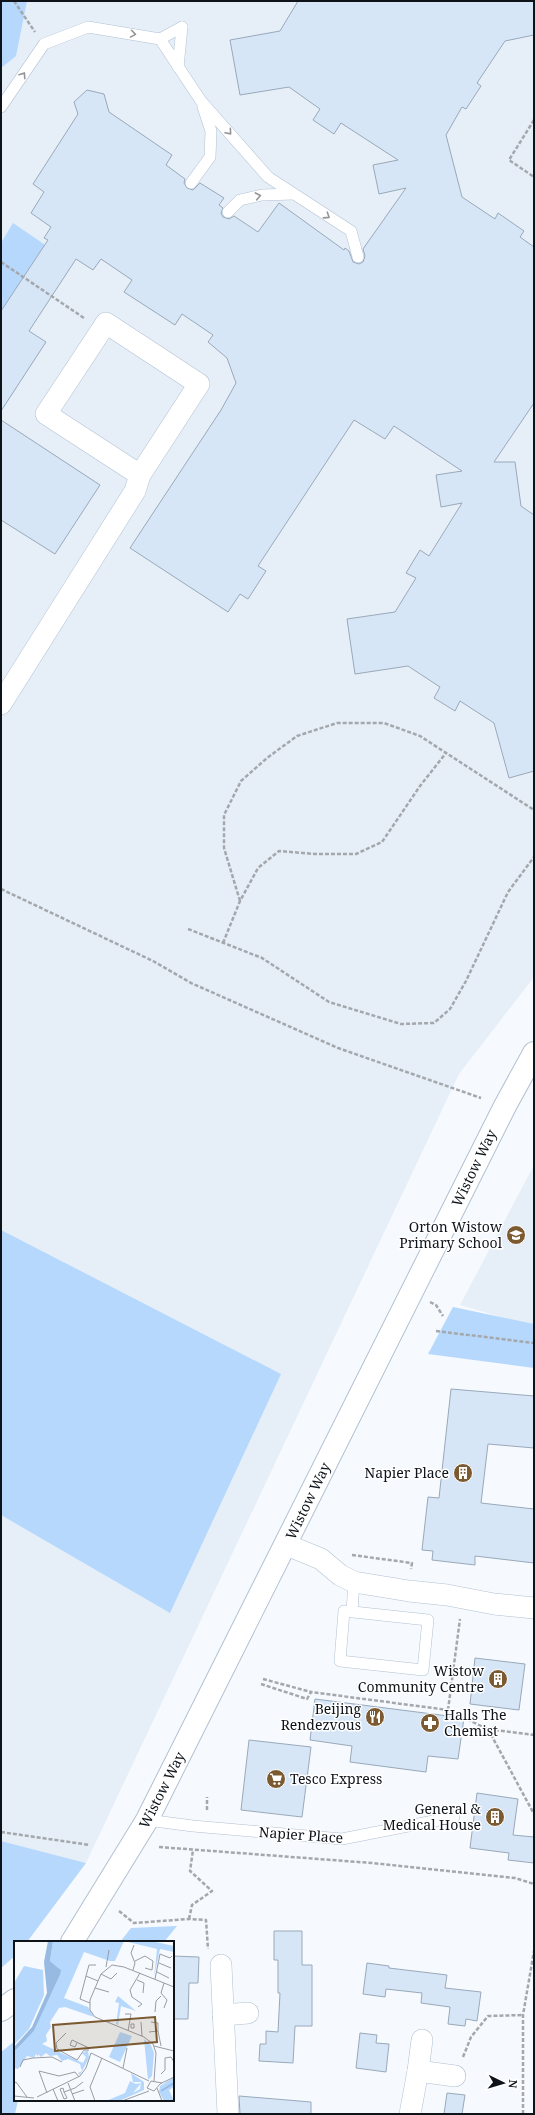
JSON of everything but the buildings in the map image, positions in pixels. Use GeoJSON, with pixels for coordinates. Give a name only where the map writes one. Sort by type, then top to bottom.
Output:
{"type":"FeatureCollection","features":[{"type":"Feature","properties":{"kind":"street"},"geometry":{"type":"LineString","coordinates":[[1,704],[135,492],[140,475],[199,384],[106,323],[46,414],[140,475]]}},
{"type":"Feature","properties":{"kind":"street","name":"Wistow Way"},"geometry":{"type":"LineString","coordinates":[[73,1941],[148,1820],[505,1106],[534,1053]]}},
{"type":"Feature","properties":{"kind":"street"},"geometry":{"type":"LineString","coordinates":[[287,1544],[321,1559],[340,1576],[354,1582],[463,1599],[534,1608]]}},
{"type":"Feature","properties":{"kind":"street"},"geometry":{"type":"LineString","coordinates":[[221,1965],[228,2114]]}},
{"type":"Feature","properties":{"kind":"street"},"geometry":{"type":"LineString","coordinates":[[1,2010],[14,2001]]}},
{"type":"Feature","properties":{"kind":"street"},"geometry":{"type":"LineString","coordinates":[[223,2015],[248,2013]]}},
{"type":"Feature","properties":{"kind":"street"},"geometry":{"type":"LineString","coordinates":[[410,2114],[422,2040]]}},
{"type":"Feature","properties":{"kind":"street"},"geometry":{"type":"LineString","coordinates":[[418,2071],[455,2076]]}},
{"type":"Feature","properties":{"kind":"lane"},"geometry":{"type":"LineString","coordinates":[[1,107],[44,44],[88,27],[160,39],[182,27],[178,67]]}},
{"type":"Feature","properties":{"kind":"lane"},"geometry":{"type":"LineString","coordinates":[[160,39],[201,101],[268,177],[351,231],[358,257]]}},
{"type":"Feature","properties":{"kind":"lane"},"geometry":{"type":"LineString","coordinates":[[191,183],[210,157],[211,131],[201,101]]}},
{"type":"Feature","properties":{"kind":"lane"},"geometry":{"type":"LineString","coordinates":[[228,212],[240,200],[262,195],[293,194]]}},
{"type":"Feature","properties":{"kind":"lane"},"geometry":{"type":"LineString","coordinates":[[352,1611],[354,1582]]}},
{"type":"Feature","properties":{"kind":"lane"},"geometry":{"type":"LineString","coordinates":[[344,1611],[352,1611],[428,1620],[423,1670],[340,1662],[344,1611]]}},
{"type":"Feature","properties":{"kind":"lane","name":"Napier Place"},"geometry":{"type":"LineString","coordinates":[[148,1820],[193,1826],[342,1839],[454,1818]]}},
{"type":"Feature","properties":{"kind":"path"},"geometry":{"type":"LineString","coordinates":[[14,1],[44,44]]}},
{"type":"Feature","properties":{"kind":"path"},"geometry":{"type":"LineString","coordinates":[[534,120],[509,160],[534,177]]}},
{"type":"Feature","properties":{"kind":"path"},"geometry":{"type":"LineString","coordinates":[[1,262],[51,297],[102,329]]}},
{"type":"Feature","properties":{"kind":"path"},"geometry":{"type":"LineString","coordinates":[[240,901],[224,848],[224,815],[241,781],[297,736],[337,723],[384,724],[420,736],[534,810]]}},
{"type":"Feature","properties":{"kind":"path"},"geometry":{"type":"LineString","coordinates":[[224,943],[240,901],[258,868],[279,851],[315,854],[356,854],[382,842],[420,786],[446,753]]}},
{"type":"Feature","properties":{"kind":"path"},"geometry":{"type":"LineString","coordinates":[[188,929],[262,958],[329,1002],[401,1024],[434,1023],[450,1009],[466,981],[508,892],[534,857]]}},
{"type":"Feature","properties":{"kind":"path"},"geometry":{"type":"LineString","coordinates":[[1,889],[153,961],[191,983],[338,1048],[480,1098]]}},
{"type":"Feature","properties":{"kind":"path"},"geometry":{"type":"LineString","coordinates":[[436,1331],[534,1343]]}},
{"type":"Feature","properties":{"kind":"path"},"geometry":{"type":"LineString","coordinates":[[448,1710],[463,1599]]}},
{"type":"Feature","properties":{"kind":"path"},"geometry":{"type":"LineString","coordinates":[[263,1679],[312,1692],[448,1710],[487,1729],[534,1735]]}},
{"type":"Feature","properties":{"kind":"path"},"geometry":{"type":"LineString","coordinates":[[261,1684],[307,1699],[312,1692]]}},
{"type":"Feature","properties":{"kind":"path"},"geometry":{"type":"LineString","coordinates":[[487,1729],[534,1814]]}},
{"type":"Feature","properties":{"kind":"path"},"geometry":{"type":"LineString","coordinates":[[1,1832],[90,1845]]}},
{"type":"Feature","properties":{"kind":"path"},"geometry":{"type":"LineString","coordinates":[[159,1847],[430,1869],[515,1878],[534,1884]]}},
{"type":"Feature","properties":{"kind":"path"},"geometry":{"type":"LineString","coordinates":[[189,1919],[192,1905],[212,1891],[190,1871],[193,1850]]}},
{"type":"Feature","properties":{"kind":"path"},"geometry":{"type":"LineString","coordinates":[[118,1910],[134,1923],[189,1919],[206,1920],[208,1956],[221,1965]]}},
{"type":"Feature","properties":{"kind":"path"},"geometry":{"type":"LineString","coordinates":[[523,2114],[523,2015],[534,1951]]}},
{"type":"Feature","properties":{"kind":"path"},"geometry":{"type":"LineString","coordinates":[[455,2076],[471,2037],[488,2016],[523,2015]]}},
{"type":"Feature","properties":{"kind":"shaded area"},"geometry":{"type":"Polygon","coordinates":[[[1,1],[534,1],[534,977],[459,1074],[86,1863],[1,1841],[1,1]]]}},
{"type":"Feature","properties":{"kind":"shaded area"},"geometry":{"type":"Polygon","coordinates":[[[1,1],[27,1],[16,56],[1,68],[1,1]]]}},
{"type":"Feature","properties":{"kind":"shaded area"},"geometry":{"type":"Polygon","coordinates":[[[13,223],[57,253],[13,319],[1,309],[1,243],[13,223]]]}},
{"type":"Feature","properties":{"kind":"shaded area","name":"Orton Wistow Primary School"},"geometry":{"type":"Polygon","coordinates":[[[534,1165],[534,1327],[460,1305],[534,1165]]]}},
{"type":"Feature","properties":{"kind":"shaded area"},"geometry":{"type":"Polygon","coordinates":[[[1,1230],[281,1374],[170,1613],[1,1515],[1,1230]]]}},
{"type":"Feature","properties":{"kind":"shaded area"},"geometry":{"type":"Polygon","coordinates":[[[453,1307],[534,1324],[534,1368],[428,1354],[453,1307]]]}},
{"type":"Feature","properties":{"kind":"shaded area"},"geometry":{"type":"Polygon","coordinates":[[[1,1841],[86,1863],[28,1941],[14,1941],[14,1957],[1,1968],[1,1841]]]}},
{"type":"Feature","properties":{"kind":"shaded area"},"geometry":{"type":"Polygon","coordinates":[[[177,1926],[165,1941],[121,1941],[131,1928],[177,1926]]]}},
{"type":"Feature","properties":{"kind":"shaded area"},"geometry":{"type":"Polygon","coordinates":[[[14,2042],[14,2101],[18,2101],[15,2114],[1,2114],[1,2052],[14,2042]]]}},
{"type":"Feature","properties":{"kind":"place","name":"Orton Wistow Primary School"},"geometry":{"type":"Point","coordinates":[516,1235]}},
{"type":"Feature","properties":{"kind":"place","name":"Napier Place"},"geometry":{"type":"Point","coordinates":[463,1473]}},
{"type":"Feature","properties":{"kind":"place","name":"Wistow Community Centre"},"geometry":{"type":"Point","coordinates":[498,1679]}},
{"type":"Feature","properties":{"kind":"place","name":"Beijing Rendezvous"},"geometry":{"type":"Point","coordinates":[375,1717]}},
{"type":"Feature","properties":{"kind":"place","name":"Halls The Chemist"},"geometry":{"type":"Point","coordinates":[430,1723]}},
{"type":"Feature","properties":{"kind":"place","name":"Tesco Express"},"geometry":{"type":"Point","coordinates":[276,1779]}},
{"type":"Feature","properties":{"kind":"place","name":"General & Medical House"},"geometry":{"type":"Point","coordinates":[495,1817]}}]}
